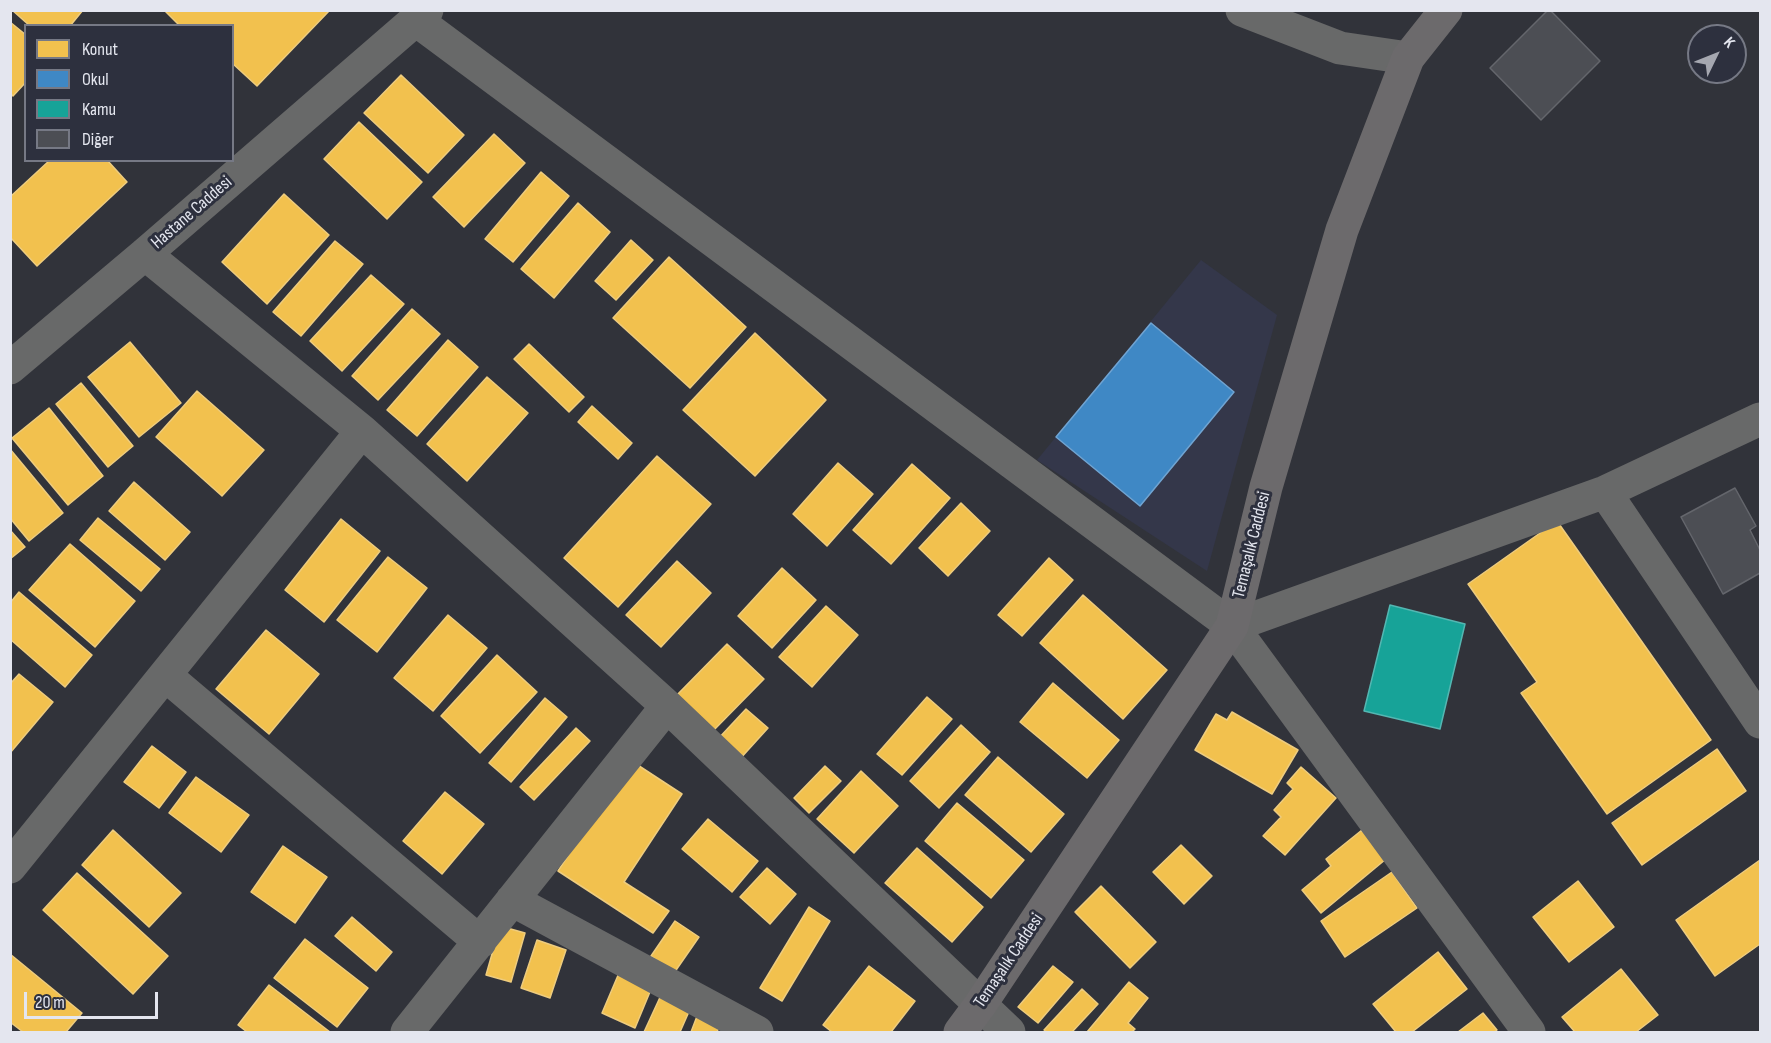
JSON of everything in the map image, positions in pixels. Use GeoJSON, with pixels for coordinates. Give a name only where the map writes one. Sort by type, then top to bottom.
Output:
{"type":"FeatureCollection","features":[{"type":"Feature","properties":{"kind":"street"},"geometry":{"type":"LineString","coordinates":[[1242,10],[1340,48],[1408,58]]}},
{"type":"Feature","properties":{"kind":"street","name":"Temaşalık Caddesi"},"geometry":{"type":"LineString","coordinates":[[960,1032],[1232,626],[1266,488],[1342,230],[1408,58],[1446,10]]}},
{"type":"Feature","properties":{"kind":"street"},"geometry":{"type":"LineString","coordinates":[[422,15],[1232,626],[1529,1032]]}},
{"type":"Feature","properties":{"kind":"street","name":"Hastane Caddesi"},"geometry":{"type":"LineString","coordinates":[[10,368],[422,15]]}},
{"type":"Feature","properties":{"kind":"street"},"geometry":{"type":"LineString","coordinates":[[145,254],[362,431],[667,706],[1009,1032]]}},
{"type":"Feature","properties":{"kind":"street"},"geometry":{"type":"LineString","coordinates":[[1232,626],[1605,492],[1761,419]]}},
{"type":"Feature","properties":{"kind":"street"},"geometry":{"type":"LineString","coordinates":[[17,847],[165,675],[362,431]]}},
{"type":"Feature","properties":{"kind":"street"},"geometry":{"type":"LineString","coordinates":[[1605,492],[1761,722]]}},
{"type":"Feature","properties":{"kind":"street"},"geometry":{"type":"LineString","coordinates":[[165,675],[480,942]]}},
{"type":"Feature","properties":{"kind":"street"},"geometry":{"type":"LineString","coordinates":[[407,1032],[667,706]]}},
{"type":"Feature","properties":{"kind":"street"},"geometry":{"type":"LineString","coordinates":[[512,900],[757,1032]]}},
{"type":"Feature","properties":{"kind":"shaded area"},"geometry":{"type":"Polygon","coordinates":[[[1201,260],[1277,315],[1207,571],[1037,460],[1201,260]]]}},
{"type":"Feature","properties":{"kind":"building: Konut"},"geometry":{"type":"Polygon","coordinates":[[[12,10],[83,10],[72,24],[28,24],[12,10]]]}},
{"type":"Feature","properties":{"kind":"building: Konut"},"geometry":{"type":"Polygon","coordinates":[[[164,10],[330,10],[257,86],[234,65],[234,24],[178,24],[164,10]]]}},
{"type":"Feature","properties":{"kind":"building: Konut"},"geometry":{"type":"Polygon","coordinates":[[[10,22],[24,33],[24,84],[13,96],[10,93],[10,22]]]}},
{"type":"Feature","properties":{"kind":"building: Konut"},"geometry":{"type":"Polygon","coordinates":[[[401,75],[464,135],[428,173],[364,113],[401,75]]]}},
{"type":"Feature","properties":{"kind":"building: Konut"},"geometry":{"type":"Polygon","coordinates":[[[359,122],[422,182],[387,219],[324,159],[359,122]]]}},
{"type":"Feature","properties":{"kind":"building: Konut"},"geometry":{"type":"Polygon","coordinates":[[[494,134],[525,163],[464,227],[433,197],[494,134]]]}},
{"type":"Feature","properties":{"kind":"building: Konut"},"geometry":{"type":"Polygon","coordinates":[[[48,162],[109,162],[127,182],[37,266],[10,237],[10,197],[48,162]]]}},
{"type":"Feature","properties":{"kind":"building: Konut"},"geometry":{"type":"Polygon","coordinates":[[[541,172],[569,196],[513,262],[485,239],[541,172]]]}},
{"type":"Feature","properties":{"kind":"building: Konut"},"geometry":{"type":"Polygon","coordinates":[[[284,194],[329,235],[267,304],[222,262],[284,194]]]}},
{"type":"Feature","properties":{"kind":"building: Konut"},"geometry":{"type":"Polygon","coordinates":[[[578,203],[610,232],[554,298],[521,269],[578,203]]]}},
{"type":"Feature","properties":{"kind":"building: Konut"},"geometry":{"type":"Polygon","coordinates":[[[631,240],[653,260],[616,300],[595,281],[631,240]]]}},
{"type":"Feature","properties":{"kind":"building: Konut"},"geometry":{"type":"Polygon","coordinates":[[[335,241],[363,264],[301,336],[273,312],[335,241]]]}},
{"type":"Feature","properties":{"kind":"building: Konut"},"geometry":{"type":"Polygon","coordinates":[[[669,257],[746,327],[690,388],[613,318],[669,257]]]}},
{"type":"Feature","properties":{"kind":"building: Konut"},"geometry":{"type":"Polygon","coordinates":[[[371,275],[404,304],[342,371],[310,341],[371,275]]]}},
{"type":"Feature","properties":{"kind":"building: Konut"},"geometry":{"type":"Polygon","coordinates":[[[412,309],[440,334],[378,400],[352,376],[412,309]]]}},
{"type":"Feature","properties":{"kind":"building: Konut"},"geometry":{"type":"Polygon","coordinates":[[[755,333],[826,400],[755,476],[683,410],[755,333]]]}},
{"type":"Feature","properties":{"kind":"building: Konut"},"geometry":{"type":"Polygon","coordinates":[[[448,340],[478,367],[417,436],[387,410],[448,340]]]}},
{"type":"Feature","properties":{"kind":"building: Konut"},"geometry":{"type":"Polygon","coordinates":[[[130,342],[181,403],[139,437],[88,377],[130,342]]]}},
{"type":"Feature","properties":{"kind":"building: Konut"},"geometry":{"type":"Polygon","coordinates":[[[529,344],[584,397],[569,412],[514,359],[529,344]]]}},
{"type":"Feature","properties":{"kind":"building: Konut"},"geometry":{"type":"Polygon","coordinates":[[[487,377],[528,413],[467,481],[427,444],[487,377]]]}},
{"type":"Feature","properties":{"kind":"building: Konut"},"geometry":{"type":"Polygon","coordinates":[[[81,383],[133,446],[108,467],[56,404],[81,383]]]}},
{"type":"Feature","properties":{"kind":"building: Konut"},"geometry":{"type":"Polygon","coordinates":[[[197,391],[264,450],[222,496],[156,437],[197,391]]]}},
{"type":"Feature","properties":{"kind":"building: Konut"},"geometry":{"type":"Polygon","coordinates":[[[592,406],[632,443],[618,459],[578,422],[592,406]]]}},
{"type":"Feature","properties":{"kind":"building: Konut"},"geometry":{"type":"Polygon","coordinates":[[[49,408],[103,476],[68,505],[12,438],[49,408]]]}},
{"type":"Feature","properties":{"kind":"building: Konut"},"geometry":{"type":"Polygon","coordinates":[[[10,449],[63,513],[29,541],[10,518],[10,449]]]}},
{"type":"Feature","properties":{"kind":"building: Konut"},"geometry":{"type":"Polygon","coordinates":[[[657,456],[711,504],[618,607],[564,558],[657,456]]]}},
{"type":"Feature","properties":{"kind":"building: Konut"},"geometry":{"type":"Polygon","coordinates":[[[838,463],[873,494],[827,546],[793,514],[838,463]]]}},
{"type":"Feature","properties":{"kind":"building: Konut"},"geometry":{"type":"Polygon","coordinates":[[[912,464],[950,498],[891,564],[853,530],[912,464]]]}},
{"type":"Feature","properties":{"kind":"building: Konut"},"geometry":{"type":"Polygon","coordinates":[[[134,482],[190,532],[165,560],[109,511],[134,482]]]}},
{"type":"Feature","properties":{"kind":"building: Konut"},"geometry":{"type":"Polygon","coordinates":[[[961,503],[990,531],[948,576],[919,548],[961,503]]]}},
{"type":"Feature","properties":{"kind":"building: Konut"},"geometry":{"type":"Polygon","coordinates":[[[98,518],[160,569],[141,591],[80,540],[98,518]]]}},
{"type":"Feature","properties":{"kind":"building: Konut"},"geometry":{"type":"Polygon","coordinates":[[[341,519],[380,551],[324,622],[285,590],[341,519]]]}},
{"type":"Feature","properties":{"kind":"building: Konut"},"geometry":{"type":"Polygon","coordinates":[[[1557,521],[1711,740],[1607,814],[1521,693],[1537,682],[1468,584],[1557,521]]]}},
{"type":"Feature","properties":{"kind":"building: Konut"},"geometry":{"type":"Polygon","coordinates":[[[10,530],[25,547],[10,559],[10,530]]]}},
{"type":"Feature","properties":{"kind":"building: Konut"},"geometry":{"type":"Polygon","coordinates":[[[70,544],[135,601],[95,647],[29,590],[70,544]]]}},
{"type":"Feature","properties":{"kind":"building: Konut"},"geometry":{"type":"Polygon","coordinates":[[[388,557],[427,588],[377,652],[337,620],[388,557]]]}},
{"type":"Feature","properties":{"kind":"building: Konut"},"geometry":{"type":"Polygon","coordinates":[[[1049,558],[1073,580],[1022,636],[998,615],[1049,558]]]}},
{"type":"Feature","properties":{"kind":"building: Konut"},"geometry":{"type":"Polygon","coordinates":[[[677,561],[711,593],[661,647],[626,615],[677,561]]]}},
{"type":"Feature","properties":{"kind":"building: Konut"},"geometry":{"type":"Polygon","coordinates":[[[782,568],[816,600],[772,648],[738,616],[782,568]]]}},
{"type":"Feature","properties":{"kind":"building: Konut"},"geometry":{"type":"Polygon","coordinates":[[[19,592],[92,655],[65,687],[10,639],[10,603],[19,592]]]}},
{"type":"Feature","properties":{"kind":"building: Konut"},"geometry":{"type":"Polygon","coordinates":[[[1083,595],[1167,670],[1123,719],[1040,643],[1083,595]]]}},
{"type":"Feature","properties":{"kind":"building: Konut"},"geometry":{"type":"Polygon","coordinates":[[[826,606],[858,635],[812,687],[779,657],[826,606]]]}},
{"type":"Feature","properties":{"kind":"building: Konut"},"geometry":{"type":"Polygon","coordinates":[[[448,615],[487,648],[433,711],[394,678],[448,615]]]}},
{"type":"Feature","properties":{"kind":"building: Konut"},"geometry":{"type":"Polygon","coordinates":[[[266,630],[319,674],[269,734],[216,689],[266,630]]]}},
{"type":"Feature","properties":{"kind":"building: Konut"},"geometry":{"type":"Polygon","coordinates":[[[727,644],[764,679],[710,734],[673,699],[727,644]]]}},
{"type":"Feature","properties":{"kind":"building: Konut"},"geometry":{"type":"Polygon","coordinates":[[[497,655],[537,692],[480,753],[441,716],[497,655]]]}},
{"type":"Feature","properties":{"kind":"building: Konut"},"geometry":{"type":"Polygon","coordinates":[[[19,674],[53,702],[10,753],[10,684],[19,674]]]}},
{"type":"Feature","properties":{"kind":"building: Konut"},"geometry":{"type":"Polygon","coordinates":[[[1053,683],[1119,740],[1087,778],[1020,722],[1053,683]]]}},
{"type":"Feature","properties":{"kind":"building: Konut"},"geometry":{"type":"Polygon","coordinates":[[[927,697],[952,719],[902,775],[877,754],[927,697]]]}},
{"type":"Feature","properties":{"kind":"building: Konut"},"geometry":{"type":"Polygon","coordinates":[[[545,698],[567,717],[511,782],[489,763],[545,698]]]}},
{"type":"Feature","properties":{"kind":"building: Konut"},"geometry":{"type":"Polygon","coordinates":[[[746,709],[768,728],[739,760],[717,740],[746,709]]]}},
{"type":"Feature","properties":{"kind":"building: Konut"},"geometry":{"type":"Polygon","coordinates":[[[1232,712],[1298,750],[1272,794],[1195,750],[1216,714],[1227,720],[1232,712]]]}},
{"type":"Feature","properties":{"kind":"building: Konut"},"geometry":{"type":"Polygon","coordinates":[[[961,725],[990,752],[939,808],[910,781],[961,725]]]}},
{"type":"Feature","properties":{"kind":"building: Konut"},"geometry":{"type":"Polygon","coordinates":[[[576,728],[590,741],[534,800],[520,787],[576,728]]]}},
{"type":"Feature","properties":{"kind":"building: Konut"},"geometry":{"type":"Polygon","coordinates":[[[152,746],[186,772],[159,808],[124,782],[152,746]]]}},
{"type":"Feature","properties":{"kind":"building: Konut"},"geometry":{"type":"Polygon","coordinates":[[[1717,749],[1746,791],[1642,865],[1612,823],[1717,749]]]}},
{"type":"Feature","properties":{"kind":"building: Konut"},"geometry":{"type":"Polygon","coordinates":[[[998,757],[1064,814],[1031,852],[965,795],[998,757]]]}},
{"type":"Feature","properties":{"kind":"building: Konut"},"geometry":{"type":"Polygon","coordinates":[[[630,760],[682,794],[624,882],[669,911],[653,933],[558,871],[630,760]]]}},
{"type":"Feature","properties":{"kind":"building: Konut"},"geometry":{"type":"Polygon","coordinates":[[[825,766],[841,781],[809,813],[794,798],[825,766]]]}},
{"type":"Feature","properties":{"kind":"building: Konut"},"geometry":{"type":"Polygon","coordinates":[[[1301,767],[1336,798],[1285,855],[1263,836],[1281,817],[1274,810],[1293,789],[1287,783],[1301,767]]]}},
{"type":"Feature","properties":{"kind":"building: Konut"},"geometry":{"type":"Polygon","coordinates":[[[861,771],[898,806],[854,853],[817,819],[861,771]]]}},
{"type":"Feature","properties":{"kind":"building: Konut"},"geometry":{"type":"Polygon","coordinates":[[[196,777],[249,815],[221,852],[169,813],[196,777]]]}},
{"type":"Feature","properties":{"kind":"building: Konut"},"geometry":{"type":"Polygon","coordinates":[[[445,792],[484,824],[442,874],[403,841],[445,792]]]}},
{"type":"Feature","properties":{"kind":"building: Konut"},"geometry":{"type":"Polygon","coordinates":[[[957,803],[1024,860],[991,898],[925,841],[957,803]]]}},
{"type":"Feature","properties":{"kind":"building: Konut"},"geometry":{"type":"Polygon","coordinates":[[[708,819],[758,861],[732,892],[682,849],[708,819]]]}},
{"type":"Feature","properties":{"kind":"building: Konut"},"geometry":{"type":"Polygon","coordinates":[[[113,830],[181,893],[149,927],[82,865],[113,830]]]}},
{"type":"Feature","properties":{"kind":"building: Konut"},"geometry":{"type":"Polygon","coordinates":[[[1362,830],[1386,859],[1321,913],[1302,890],[1331,866],[1326,859],[1362,830]]]}},
{"type":"Feature","properties":{"kind":"building: Konut"},"geometry":{"type":"Polygon","coordinates":[[[1181,845],[1212,876],[1184,904],[1153,872],[1181,845]]]}},
{"type":"Feature","properties":{"kind":"building: Konut"},"geometry":{"type":"Polygon","coordinates":[[[283,846],[327,877],[295,923],[251,892],[283,846]]]}},
{"type":"Feature","properties":{"kind":"building: Konut"},"geometry":{"type":"Polygon","coordinates":[[[917,848],[983,907],[952,942],[885,883],[917,848]]]}},
{"type":"Feature","properties":{"kind":"building: Konut"},"geometry":{"type":"Polygon","coordinates":[[[1760,860],[1760,944],[1715,976],[1676,920],[1760,860]]]}},
{"type":"Feature","properties":{"kind":"building: Konut"},"geometry":{"type":"Polygon","coordinates":[[[767,868],[796,894],[770,924],[740,897],[767,868]]]}},
{"type":"Feature","properties":{"kind":"building: Konut"},"geometry":{"type":"Polygon","coordinates":[[[1392,872],[1417,908],[1345,957],[1321,921],[1392,872]]]}},
{"type":"Feature","properties":{"kind":"building: Konut"},"geometry":{"type":"Polygon","coordinates":[[[77,873],[168,956],[133,994],[43,910],[77,873]]]}},
{"type":"Feature","properties":{"kind":"building: Konut"},"geometry":{"type":"Polygon","coordinates":[[[1578,881],[1614,927],[1569,962],[1533,917],[1578,881]]]}},
{"type":"Feature","properties":{"kind":"building: Konut"},"geometry":{"type":"Polygon","coordinates":[[[1101,886],[1156,942],[1130,968],[1075,912],[1101,886]]]}},
{"type":"Feature","properties":{"kind":"building: Konut"},"geometry":{"type":"Polygon","coordinates":[[[809,907],[830,921],[782,1001],[760,988],[809,907]]]}},
{"type":"Feature","properties":{"kind":"building: Konut"},"geometry":{"type":"Polygon","coordinates":[[[352,917],[392,952],[376,971],[335,936],[352,917]]]}},
{"type":"Feature","properties":{"kind":"building: Konut"},"geometry":{"type":"Polygon","coordinates":[[[675,921],[699,937],[674,973],[651,956],[675,921]]]}},
{"type":"Feature","properties":{"kind":"building: Konut"},"geometry":{"type":"Polygon","coordinates":[[[500,926],[525,933],[511,982],[486,975],[500,926]]]}},
{"type":"Feature","properties":{"kind":"building: Konut"},"geometry":{"type":"Polygon","coordinates":[[[305,939],[368,988],[337,1027],[274,978],[305,939]]]}},
{"type":"Feature","properties":{"kind":"building: Konut"},"geometry":{"type":"Polygon","coordinates":[[[537,940],[566,950],[550,998],[521,988],[537,940]]]}},
{"type":"Feature","properties":{"kind":"building: Konut"},"geometry":{"type":"Polygon","coordinates":[[[1438,952],[1467,989],[1412,1032],[1396,1032],[1373,1004],[1438,952]]]}},
{"type":"Feature","properties":{"kind":"building: Konut"},"geometry":{"type":"Polygon","coordinates":[[[10,954],[82,1013],[66,1032],[23,1032],[10,1022],[10,954]]]}},
{"type":"Feature","properties":{"kind":"building: Konut"},"geometry":{"type":"Polygon","coordinates":[[[869,966],[915,1001],[891,1032],[832,1032],[823,1025],[869,966]]]}},
{"type":"Feature","properties":{"kind":"building: Konut"},"geometry":{"type":"Polygon","coordinates":[[[1053,966],[1073,982],[1038,1023],[1018,1007],[1053,966]]]}},
{"type":"Feature","properties":{"kind":"building: Konut"},"geometry":{"type":"Polygon","coordinates":[[[1621,969],[1658,1015],[1636,1032],[1575,1032],[1562,1017],[1621,969]]]}},
{"type":"Feature","properties":{"kind":"building: Konut"},"geometry":{"type":"Polygon","coordinates":[[[619,973],[652,987],[635,1028],[602,1013],[619,973]]]}},
{"type":"Feature","properties":{"kind":"building: Konut"},"geometry":{"type":"Polygon","coordinates":[[[1129,982],[1148,998],[1128,1023],[1135,1029],[1132,1032],[1087,1032],[1129,982]]]}},
{"type":"Feature","properties":{"kind":"building: Konut"},"geometry":{"type":"Polygon","coordinates":[[[269,985],[330,1032],[247,1032],[238,1025],[269,985]]]}},
{"type":"Feature","properties":{"kind":"building: Konut"},"geometry":{"type":"Polygon","coordinates":[[[1082,989],[1098,1004],[1072,1032],[1044,1030],[1082,989]]]}},
{"type":"Feature","properties":{"kind":"building: Konut"},"geometry":{"type":"Polygon","coordinates":[[[662,993],[691,1007],[680,1032],[644,1032],[662,993]]]}},
{"type":"Feature","properties":{"kind":"building: Konut"},"geometry":{"type":"Polygon","coordinates":[[[699,1011],[722,1020],[717,1032],[691,1032],[699,1011]]]}},
{"type":"Feature","properties":{"kind":"building: Konut"},"geometry":{"type":"Polygon","coordinates":[[[1483,1013],[1497,1030],[1494,1032],[1458,1032],[1483,1013]]]}},
{"type":"Feature","properties":{"kind":"building: Okul"},"geometry":{"type":"Polygon","coordinates":[[[1151,323],[1234,392],[1140,506],[1056,437],[1151,323]]]}},
{"type":"Feature","properties":{"kind":"building: Kamu"},"geometry":{"type":"Polygon","coordinates":[[[1390,605],[1465,624],[1440,729],[1364,711],[1390,605]]]}},
{"type":"Feature","properties":{"kind":"building: Diğer"},"geometry":{"type":"Polygon","coordinates":[[[1548,10],[1600,61],[1541,120],[1490,68],[1548,10]]]}},
{"type":"Feature","properties":{"kind":"building: Diğer"},"geometry":{"type":"Polygon","coordinates":[[[1735,488],[1756,526],[1750,530],[1760,550],[1760,573],[1723,594],[1681,517],[1735,488]]]}}]}
